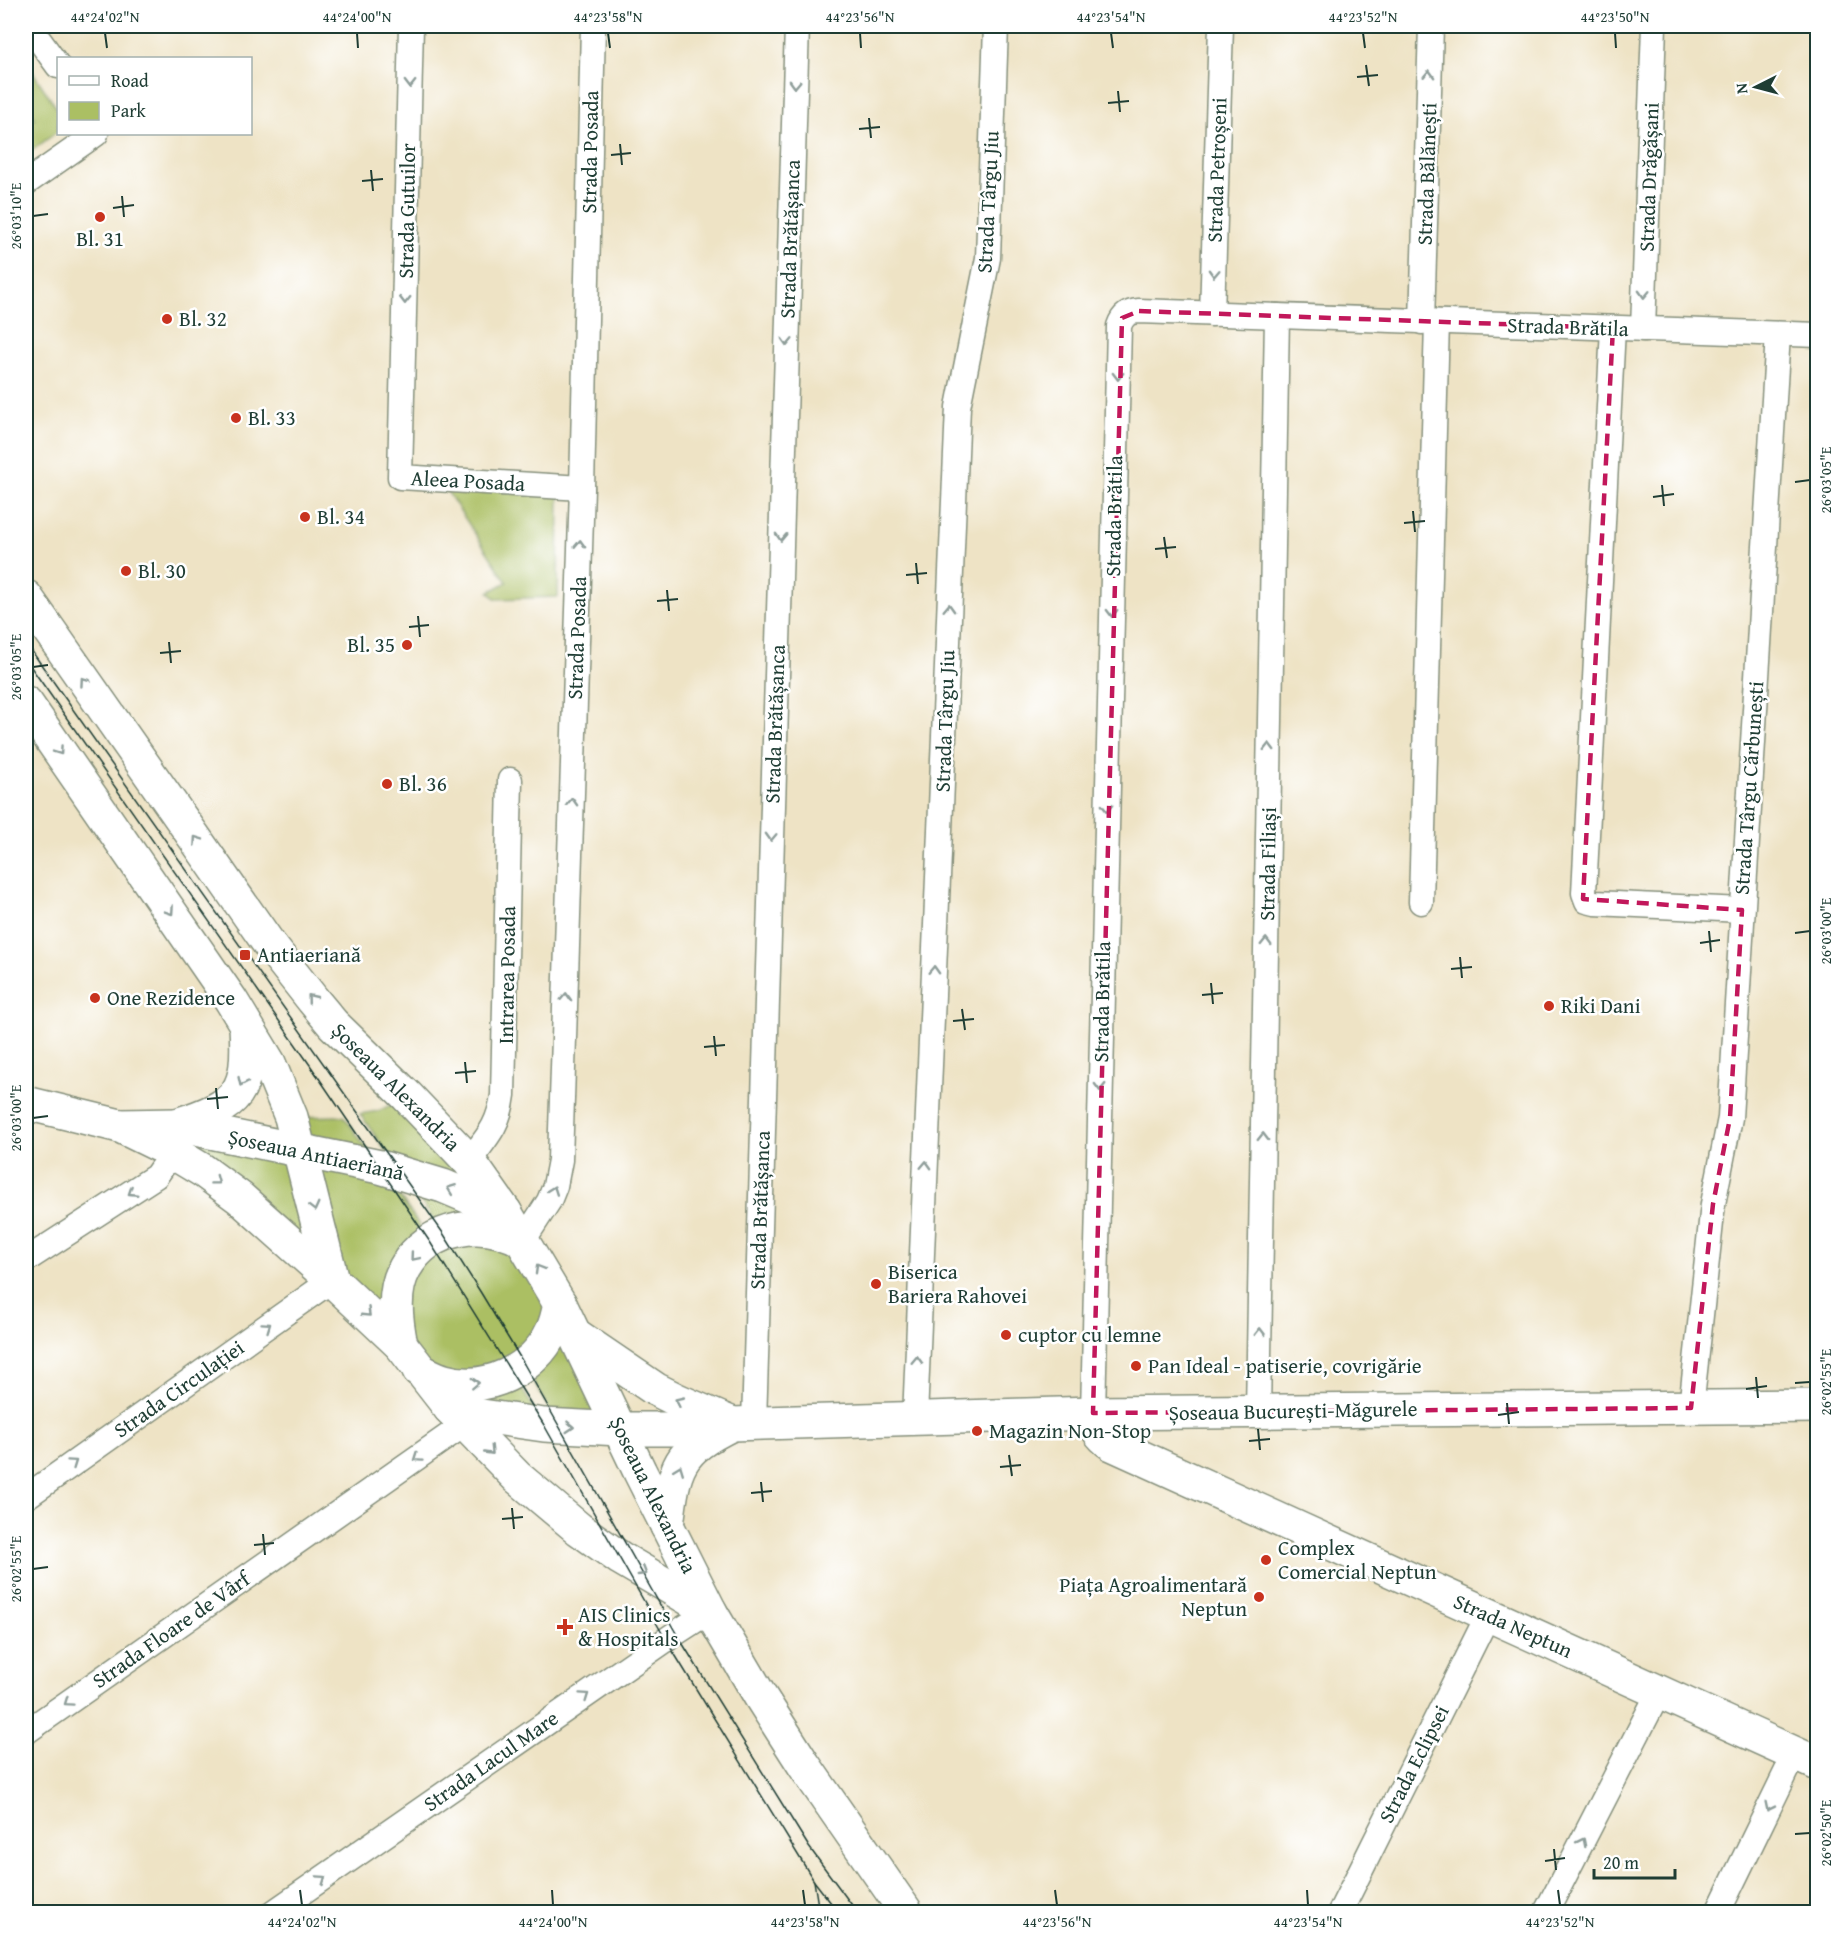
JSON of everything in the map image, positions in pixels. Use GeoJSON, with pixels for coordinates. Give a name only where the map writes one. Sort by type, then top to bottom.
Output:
{"type":"FeatureCollection","features":[{"type":"Feature","properties":{"kind":"main road","name":"Șoseaua Alexandria"},"geometry":{"type":"LineString","coordinates":[[26,597],[269,944],[305,991],[333,1024],[469,1161],[506,1212],[560,1304],[710,1611],[798,1755],[906,1912]]}},
{"type":"Feature","properties":{"kind":"main road"},"geometry":{"type":"LineString","coordinates":[[26,703],[246,1024],[278,1081],[300,1150],[332,1280]]}},
{"type":"Feature","properties":{"kind":"main road"},"geometry":{"type":"LineString","coordinates":[[172,1137],[219,1109],[241,1087],[248,1058],[246,1024]]}},
{"type":"Feature","properties":{"kind":"main road","name":"Șoseaua Antiaeriană"},"geometry":{"type":"LineString","coordinates":[[26,1103],[172,1137],[300,1150],[416,1177],[506,1212]]}},
{"type":"Feature","properties":{"kind":"main road","name":"Șoseaua Antiaeriană"},"geometry":{"type":"LineString","coordinates":[[172,1137],[202,1170],[240,1198],[332,1280]]}},
{"type":"Feature","properties":{"kind":"main road"},"geometry":{"type":"LineString","coordinates":[[524,1241],[496,1229],[465,1228],[443,1233],[421,1249],[405,1268],[398,1290],[396,1319],[410,1357],[436,1378],[458,1384],[484,1383],[498,1379],[524,1364],[543,1346],[551,1333],[560,1304]]}},
{"type":"Feature","properties":{"kind":"main road","name":"Șoseaua Alexandria"},"geometry":{"type":"LineString","coordinates":[[332,1280],[410,1357],[458,1416],[517,1477],[579,1529],[620,1558],[710,1611]]}},
{"type":"Feature","properties":{"kind":"main road","name":"Șoseaua București-Măgurele"},"geometry":{"type":"LineString","coordinates":[[574,1334],[655,1389],[679,1401],[743,1423]]}},
{"type":"Feature","properties":{"kind":"main road","name":"Șoseaua București-Măgurele"},"geometry":{"type":"LineString","coordinates":[[458,1416],[482,1416],[544,1425],[670,1429],[743,1423],[1093,1413],[1818,1406]]}},
{"type":"Feature","properties":{"kind":"main road","name":"Strada Neptun"},"geometry":{"type":"LineString","coordinates":[[1093,1413],[1094,1426],[1101,1437],[1112,1444],[1806,1759]]}},
{"type":"Feature","properties":{"kind":"main road"},"geometry":{"type":"LineString","coordinates":[[667,1526],[671,1492],[684,1457],[708,1436],[743,1423]]}},
{"type":"Feature","properties":{"kind":"street"},"geometry":{"type":"LineString","coordinates":[[29,26],[57,65]]}},
{"type":"Feature","properties":{"kind":"street","name":"Strada Gutuilor"},"geometry":{"type":"LineString","coordinates":[[402,396],[411,26]]}},
{"type":"Feature","properties":{"kind":"street","name":"Strada Posada"},"geometry":{"type":"LineString","coordinates":[[524,1241],[549,1201],[555,1186],[560,1160],[582,488],[593,26]]}},
{"type":"Feature","properties":{"kind":"street","name":"Strada Brătășanca"},"geometry":{"type":"LineString","coordinates":[[743,1423],[797,26]]}},
{"type":"Feature","properties":{"kind":"street","name":"Strada Târgu Jiu"},"geometry":{"type":"LineString","coordinates":[[915,1418],[958,407],[988,258],[996,26]]}},
{"type":"Feature","properties":{"kind":"street","name":"Strada Petroșeni"},"geometry":{"type":"LineString","coordinates":[[1212,314],[1221,26]]}},
{"type":"Feature","properties":{"kind":"street","name":"Strada Bălănești"},"geometry":{"type":"LineString","coordinates":[[1430,322],[1431,26]]}},
{"type":"Feature","properties":{"kind":"street","name":"Strada Drăgășani"},"geometry":{"type":"LineString","coordinates":[[1643,329],[1654,26]]}},
{"type":"Feature","properties":{"kind":"street"},"geometry":{"type":"LineString","coordinates":[[26,183],[95,135]]}},
{"type":"Feature","properties":{"kind":"street","name":"Strada Brătila"},"geometry":{"type":"LineString","coordinates":[[1093,1413],[1119,326],[1122,318],[1128,312],[1139,311],[1818,335]]}},
{"type":"Feature","properties":{"kind":"street","name":"Strada Filiași"},"geometry":{"type":"LineString","coordinates":[[1258,1412],[1277,316]]}},
{"type":"Feature","properties":{"kind":"street"},"geometry":{"type":"LineString","coordinates":[[1421,902],[1430,322]]}},
{"type":"Feature","properties":{"kind":"street","name":"Strada Târgu Cărbunești"},"geometry":{"type":"LineString","coordinates":[[1613,328],[1584,893],[1587,900],[1595,903],[1742,910],[1778,334]]}},
{"type":"Feature","properties":{"kind":"street","name":"Aleea Posada"},"geometry":{"type":"LineString","coordinates":[[402,396],[400,477],[582,488]]}},
{"type":"Feature","properties":{"kind":"street","name":"Intrarea Posada"},"geometry":{"type":"LineString","coordinates":[[469,1161],[494,1128],[501,1110],[503,1095],[510,780]]}},
{"type":"Feature","properties":{"kind":"street"},"geometry":{"type":"LineString","coordinates":[[1691,1408],[1713,1204],[1730,1118],[1742,910]]}},
{"type":"Feature","properties":{"kind":"street"},"geometry":{"type":"LineString","coordinates":[[26,1260],[156,1176],[165,1163],[172,1137]]}},
{"type":"Feature","properties":{"kind":"street","name":"Strada Circulației"},"geometry":{"type":"LineString","coordinates":[[26,1497],[332,1280]]}},
{"type":"Feature","properties":{"kind":"street","name":"Strada Floare de Vârf"},"geometry":{"type":"LineString","coordinates":[[26,1732],[458,1416]]}},
{"type":"Feature","properties":{"kind":"street","name":"Strada Lacul Mare"},"geometry":{"type":"LineString","coordinates":[[274,1912],[710,1611]]}},
{"type":"Feature","properties":{"kind":"street","name":"Strada Eclipsei"},"geometry":{"type":"LineString","coordinates":[[1340,1912],[1488,1615]]}},
{"type":"Feature","properties":{"kind":"street"},"geometry":{"type":"LineString","coordinates":[[1546,1912],[1659,1692]]}},
{"type":"Feature","properties":{"kind":"street"},"geometry":{"type":"LineString","coordinates":[[1718,1912],[1806,1759]]}},
{"type":"Feature","properties":{"kind":"highlighted area"},"geometry":{"type":"Polygon","coordinates":[[[1139,311],[1613,328],[1583,899],[1742,910],[1730,1118],[1713,1204],[1691,1408],[1093,1413],[1122,318],[1139,311]]]}},
{"type":"Feature","properties":{"kind":"green space"},"geometry":{"type":"Polygon","coordinates":[[[26,62],[57,108],[57,132],[26,155],[26,125],[35,118],[26,105],[26,62]]]}},
{"type":"Feature","properties":{"kind":"green space"},"geometry":{"type":"Polygon","coordinates":[[[445,488],[559,492],[558,597],[496,599],[489,592],[507,582],[445,488]]]}},
{"type":"Feature","properties":{"kind":"green space"},"geometry":{"type":"Polygon","coordinates":[[[407,1096],[469,1161],[620,1429],[558,1426],[524,1364],[512,1373],[544,1425],[482,1416],[163,1125],[300,1150],[291,1117],[344,1116],[430,1241],[443,1233],[360,1114],[379,1111],[407,1096]]]}},
{"type":"Feature","properties":{"kind":"tram line"},"geometry":{"type":"LineString","coordinates":[[26,643],[443,1233],[524,1364],[676,1633],[809,1847],[857,1912]]}},
{"type":"Feature","properties":{"kind":"tram line"},"geometry":{"type":"LineString","coordinates":[[26,660],[310,1065],[430,1242],[544,1425],[666,1640],[814,1881],[838,1912]]}},
{"type":"Feature","properties":{"kind":"tram line"},"geometry":{"type":"LineString","coordinates":[[814,1881],[819,1912]]}},
{"type":"Feature","properties":{"kind":"place","name":"Bl. 31"},"geometry":{"type":"Point","coordinates":[100,217]}},
{"type":"Feature","properties":{"kind":"place","name":"Bl. 32"},"geometry":{"type":"Point","coordinates":[167,319]}},
{"type":"Feature","properties":{"kind":"place","name":"Bl. 33"},"geometry":{"type":"Point","coordinates":[236,418]}},
{"type":"Feature","properties":{"kind":"place","name":"Bl. 34"},"geometry":{"type":"Point","coordinates":[305,517]}},
{"type":"Feature","properties":{"kind":"place","name":"Bl. 30"},"geometry":{"type":"Point","coordinates":[126,571]}},
{"type":"Feature","properties":{"kind":"place","name":"Bl. 35"},"geometry":{"type":"Point","coordinates":[407,645]}},
{"type":"Feature","properties":{"kind":"place","name":"Bl. 36"},"geometry":{"type":"Point","coordinates":[387,784]}},
{"type":"Feature","properties":{"kind":"place","name":"Antiaeriană"},"geometry":{"type":"Point","coordinates":[245,955]}},
{"type":"Feature","properties":{"kind":"place","name":"One Rezidence"},"geometry":{"type":"Point","coordinates":[95,998]}},
{"type":"Feature","properties":{"kind":"place","name":"Riki Dani"},"geometry":{"type":"Point","coordinates":[1549,1006]}},
{"type":"Feature","properties":{"kind":"place","name":"Biserica Bariera Rahovei"},"geometry":{"type":"Point","coordinates":[876,1284]}},
{"type":"Feature","properties":{"kind":"place","name":"cuptor cu lemne"},"geometry":{"type":"Point","coordinates":[1006,1335]}},
{"type":"Feature","properties":{"kind":"place","name":"Pan Ideal - patiserie, covrigărie"},"geometry":{"type":"Point","coordinates":[1136,1366]}},
{"type":"Feature","properties":{"kind":"place","name":"Magazin Non-Stop"},"geometry":{"type":"Point","coordinates":[977,1431]}},
{"type":"Feature","properties":{"kind":"place","name":"Complex Comercial Neptun"},"geometry":{"type":"Point","coordinates":[1266,1560]}},
{"type":"Feature","properties":{"kind":"place","name":"Piața Agroalimentară Neptun"},"geometry":{"type":"Point","coordinates":[1259,1597]}},
{"type":"Feature","properties":{"kind":"place","name":"AIS Clinics & Hospitals"},"geometry":{"type":"Point","coordinates":[565,1627]}}]}
